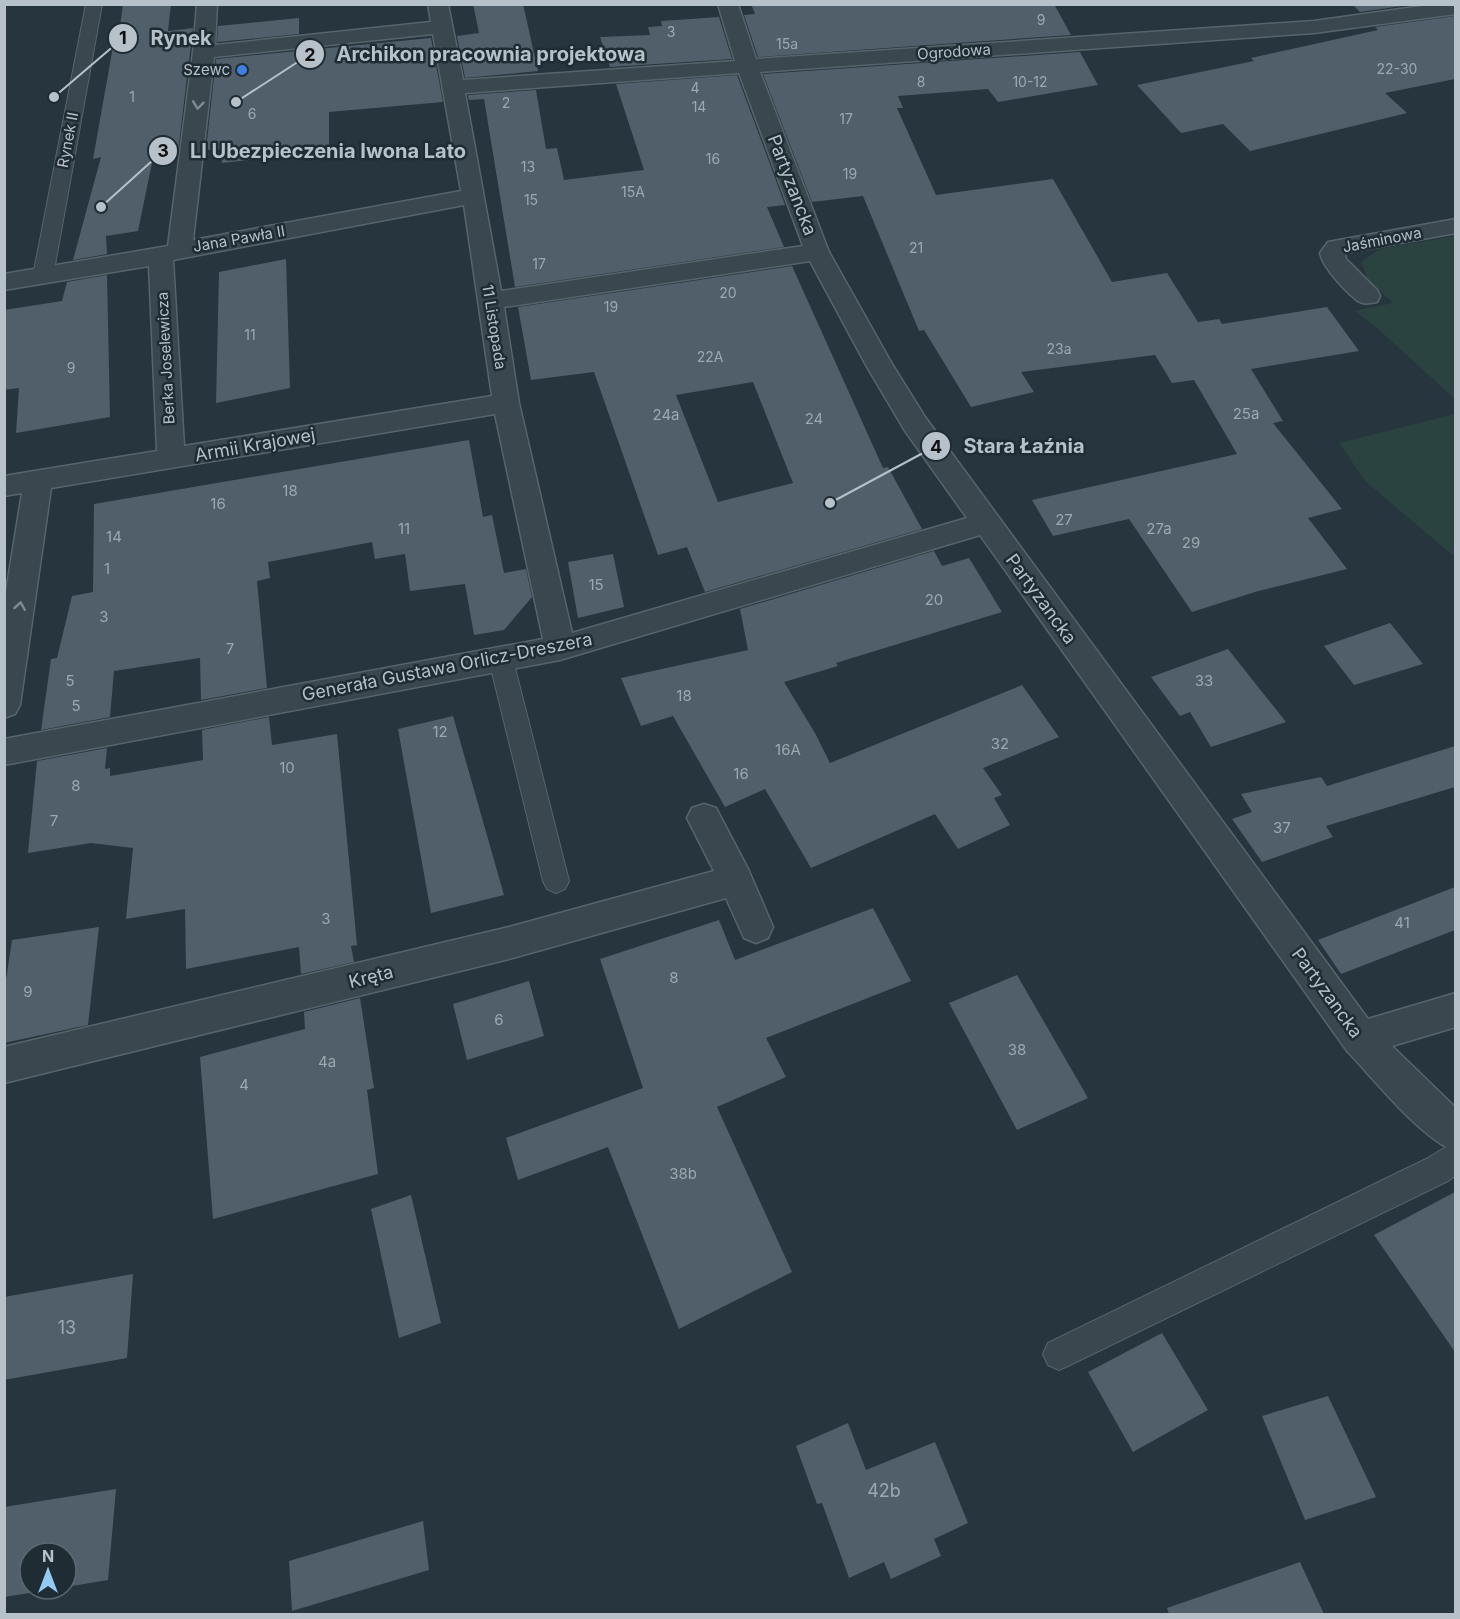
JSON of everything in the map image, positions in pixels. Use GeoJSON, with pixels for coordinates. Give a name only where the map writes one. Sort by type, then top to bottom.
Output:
{"type":"FeatureCollection","features":[{"type":"Feature","properties":{"kind":"street"},"geometry":{"type":"LineString","coordinates":[[171,253],[204,52],[207,4]]}},
{"type":"Feature","properties":{"kind":"street","name":"Partyzancka"},"geometry":{"type":"LineString","coordinates":[[728,4],[747,65],[817,252],[879,365],[915,424],[1360,1039],[1427,1108],[1455,1133]]}},
{"type":"Feature","properties":{"kind":"street","name":"Ogrodowa"},"geometry":{"type":"LineString","coordinates":[[453,87],[1314,27],[1455,8]]}},
{"type":"Feature","properties":{"kind":"street"},"geometry":{"type":"LineString","coordinates":[[204,52],[439,16]]}},
{"type":"Feature","properties":{"kind":"street","name":"11 Listopada"},"geometry":{"type":"LineString","coordinates":[[439,16],[474,196],[506,403],[560,648]]}},
{"type":"Feature","properties":{"kind":"street","name":"Jana Pawła II"},"geometry":{"type":"LineString","coordinates":[[4,282],[474,196]]}},
{"type":"Feature","properties":{"kind":"street","name":"Jaśminowa"},"geometry":{"type":"LineString","coordinates":[[1368,296],[1334,262],[1332,253],[1337,247],[1455,226]]}},
{"type":"Feature","properties":{"kind":"street"},"geometry":{"type":"LineString","coordinates":[[489,301],[817,252]]}},
{"type":"Feature","properties":{"kind":"street","name":"Berka Joselewicza"},"geometry":{"type":"LineString","coordinates":[[171,253],[171,460]]}},
{"type":"Feature","properties":{"kind":"street","name":"Armii Krajowej"},"geometry":{"type":"LineString","coordinates":[[4,486],[506,403]]}},
{"type":"Feature","properties":{"kind":"street"},"geometry":{"type":"LineString","coordinates":[[4,705],[38,481]]}},
{"type":"Feature","properties":{"kind":"street","name":"Generała Gustawa Orlicz-Dreszera"},"geometry":{"type":"LineString","coordinates":[[4,752],[560,648],[986,523]]}},
{"type":"Feature","properties":{"kind":"street"},"geometry":{"type":"LineString","coordinates":[[704,818],[736,880],[756,927]]}},
{"type":"Feature","properties":{"kind":"street","name":"Kręta"},"geometry":{"type":"LineString","coordinates":[[4,1065],[510,943],[736,880]]}},
{"type":"Feature","properties":{"kind":"street"},"geometry":{"type":"LineString","coordinates":[[1360,1039],[1455,1010]]}},
{"type":"Feature","properties":{"kind":"lane","name":"Rynek II"},"geometry":{"type":"LineString","coordinates":[[43,276],[94,4]]}},
{"type":"Feature","properties":{"kind":"lane"},"geometry":{"type":"LineString","coordinates":[[501,660],[556,881]]}},
{"type":"Feature","properties":{"kind":"lane"},"geometry":{"type":"LineString","coordinates":[[1059,1354],[1437,1170],[1455,1156]]}},
{"type":"Feature","properties":{"kind":"green space"},"geometry":{"type":"Polygon","coordinates":[[[1456,236],[1455,399],[1376,327],[1355,311],[1393,303],[1369,281],[1361,262],[1380,249],[1456,236]]]}},
{"type":"Feature","properties":{"kind":"green space"},"geometry":{"type":"Polygon","coordinates":[[[1456,414],[1455,557],[1366,482],[1339,443],[1456,414]]]}},
{"type":"Feature","properties":{"kind":"building"},"geometry":{"type":"Polygon","coordinates":[[[123,4],[171,4],[168,31],[193,28],[178,152],[154,153],[138,231],[106,236],[107,254],[73,260],[101,157],[93,159],[114,41],[118,41],[123,4]]]}},
{"type":"Feature","properties":{"kind":"building"},"geometry":{"type":"Polygon","coordinates":[[[473,4],[523,4],[538,71],[465,78],[457,36],[479,33],[473,4]]]}},
{"type":"Feature","properties":{"kind":"building"},"geometry":{"type":"Polygon","coordinates":[[[751,4],[1054,4],[1071,35],[758,57],[744,15],[755,14],[751,4]]]}},
{"type":"Feature","properties":{"kind":"building"},"geometry":{"type":"Polygon","coordinates":[[[1352,4],[1416,4],[1360,12],[1352,4]]]}},
{"type":"Feature","properties":{"kind":"building"},"geometry":{"type":"Polygon","coordinates":[[[1455,16],[1455,79],[1385,93],[1407,113],[1250,151],[1223,124],[1181,133],[1137,85],[1254,61],[1251,58],[1378,30],[1375,27],[1455,16]]]}},
{"type":"Feature","properties":{"kind":"building"},"geometry":{"type":"Polygon","coordinates":[[[719,17],[732,59],[610,67],[600,37],[650,35],[648,27],[662,26],[661,21],[719,17]]]}},
{"type":"Feature","properties":{"kind":"building"},"geometry":{"type":"Polygon","coordinates":[[[299,18],[299,34],[217,42],[218,26],[299,18]]]}},
{"type":"Feature","properties":{"kind":"building"},"geometry":{"type":"Polygon","coordinates":[[[431,38],[443,102],[329,112],[329,151],[222,163],[222,149],[206,150],[216,59],[431,38]]]}},
{"type":"Feature","properties":{"kind":"building"},"geometry":{"type":"Polygon","coordinates":[[[1080,52],[1098,85],[998,102],[988,89],[898,96],[903,108],[897,108],[936,195],[1053,179],[1112,282],[1167,273],[1198,322],[1219,319],[1222,324],[1327,307],[1359,351],[1251,369],[1283,421],[1273,423],[1342,509],[1308,518],[1347,569],[1255,592],[1192,612],[1129,519],[1053,536],[1032,500],[1237,454],[1194,380],[1172,383],[1155,355],[1021,372],[1034,392],[971,407],[924,330],[919,331],[863,196],[812,202],[763,74],[1080,52]]]}},
{"type":"Feature","properties":{"kind":"building"},"geometry":{"type":"Polygon","coordinates":[[[737,75],[785,205],[767,207],[784,247],[515,287],[484,99],[469,100],[468,95],[536,90],[546,149],[557,148],[564,180],[644,170],[616,84],[737,75]]]}},
{"type":"Feature","properties":{"kind":"building"},"geometry":{"type":"Polygon","coordinates":[[[286,259],[290,388],[216,403],[219,272],[286,259]]]}},
{"type":"Feature","properties":{"kind":"building"},"geometry":{"type":"Polygon","coordinates":[[[792,266],[883,468],[888,467],[922,529],[705,592],[687,547],[658,555],[594,372],[531,380],[518,307],[792,266]],[[753,382],[676,395],[718,502],[793,483],[753,382]]]}},
{"type":"Feature","properties":{"kind":"building"},"geometry":{"type":"Polygon","coordinates":[[[107,275],[110,417],[16,433],[19,388],[4,390],[4,310],[62,301],[67,282],[107,275]]]}},
{"type":"Feature","properties":{"kind":"building"},"geometry":{"type":"Polygon","coordinates":[[[469,440],[483,517],[492,515],[504,573],[526,569],[532,597],[504,630],[474,635],[465,584],[410,591],[405,554],[375,559],[372,542],[268,562],[270,578],[257,581],[267,688],[201,700],[200,658],[114,671],[110,717],[41,730],[51,659],[57,658],[72,596],[93,592],[94,504],[469,440]]]}},
{"type":"Feature","properties":{"kind":"building"},"geometry":{"type":"Polygon","coordinates":[[[934,551],[942,566],[969,558],[1002,612],[836,663],[838,666],[784,682],[830,763],[1022,685],[1059,737],[983,768],[1002,795],[994,798],[1010,825],[958,849],[935,814],[811,868],[765,789],[725,807],[673,716],[641,726],[621,678],[748,650],[740,609],[934,551]]]}},
{"type":"Feature","properties":{"kind":"building"},"geometry":{"type":"Polygon","coordinates":[[[613,554],[624,607],[578,618],[568,562],[613,554]]]}},
{"type":"Feature","properties":{"kind":"building"},"geometry":{"type":"Polygon","coordinates":[[[1390,623],[1423,664],[1354,685],[1324,646],[1390,623]]]}},
{"type":"Feature","properties":{"kind":"building"},"geometry":{"type":"Polygon","coordinates":[[[1228,649],[1286,722],[1211,747],[1190,712],[1180,716],[1151,677],[1228,649]]]}},
{"type":"Feature","properties":{"kind":"building"},"geometry":{"type":"Polygon","coordinates":[[[453,716],[504,895],[431,913],[398,729],[453,716]]]}},
{"type":"Feature","properties":{"kind":"building"},"geometry":{"type":"Polygon","coordinates":[[[269,717],[272,745],[337,734],[357,945],[351,946],[354,962],[301,974],[299,947],[186,969],[185,909],[126,919],[133,848],[91,843],[28,853],[37,761],[107,748],[105,769],[110,768],[110,776],[203,760],[202,730],[269,717]]]}},
{"type":"Feature","properties":{"kind":"building"},"geometry":{"type":"Polygon","coordinates":[[[1455,746],[1455,787],[1326,826],[1333,837],[1262,862],[1232,819],[1252,812],[1241,794],[1321,777],[1327,786],[1455,746]]]}},
{"type":"Feature","properties":{"kind":"building"},"geometry":{"type":"Polygon","coordinates":[[[1455,887],[1455,930],[1341,974],[1318,940],[1455,887]]]}},
{"type":"Feature","properties":{"kind":"building"},"geometry":{"type":"Polygon","coordinates":[[[873,908],[911,981],[766,1038],[786,1077],[717,1107],[792,1272],[679,1329],[608,1147],[518,1180],[506,1138],[643,1088],[600,959],[719,920],[735,960],[873,908]]]}},
{"type":"Feature","properties":{"kind":"building"},"geometry":{"type":"Polygon","coordinates":[[[99,927],[88,1025],[4,1043],[4,993],[12,940],[99,927]]]}},
{"type":"Feature","properties":{"kind":"building"},"geometry":{"type":"Polygon","coordinates":[[[1017,975],[1088,1098],[1017,1130],[949,1003],[1017,975]]]}},
{"type":"Feature","properties":{"kind":"building"},"geometry":{"type":"Polygon","coordinates":[[[529,981],[544,1036],[467,1060],[453,1004],[529,981]]]}},
{"type":"Feature","properties":{"kind":"building"},"geometry":{"type":"Polygon","coordinates":[[[360,998],[374,1088],[367,1090],[378,1174],[213,1219],[200,1057],[305,1029],[304,1012],[360,998]]]}},
{"type":"Feature","properties":{"kind":"building"},"geometry":{"type":"Polygon","coordinates":[[[1455,1192],[1455,1352],[1374,1235],[1455,1192]]]}},
{"type":"Feature","properties":{"kind":"building"},"geometry":{"type":"Polygon","coordinates":[[[411,1195],[441,1323],[399,1338],[371,1209],[411,1195]]]}},
{"type":"Feature","properties":{"kind":"building"},"geometry":{"type":"Polygon","coordinates":[[[133,1274],[127,1358],[4,1380],[4,1297],[133,1274]]]}},
{"type":"Feature","properties":{"kind":"building"},"geometry":{"type":"Polygon","coordinates":[[[1162,1333],[1208,1410],[1133,1452],[1088,1372],[1162,1333]]]}},
{"type":"Feature","properties":{"kind":"building"},"geometry":{"type":"Polygon","coordinates":[[[1328,1396],[1376,1497],[1305,1520],[1262,1416],[1328,1396]]]}},
{"type":"Feature","properties":{"kind":"building"},"geometry":{"type":"Polygon","coordinates":[[[848,1423],[866,1470],[935,1442],[968,1523],[934,1539],[941,1556],[891,1579],[884,1562],[849,1578],[822,1503],[817,1504],[796,1446],[848,1423]]]}},
{"type":"Feature","properties":{"kind":"building"},"geometry":{"type":"Polygon","coordinates":[[[116,1489],[108,1580],[78,1585],[78,1541],[18,1541],[18,1595],[4,1597],[4,1507],[116,1489]]]}},
{"type":"Feature","properties":{"kind":"building"},"geometry":{"type":"Polygon","coordinates":[[[423,1521],[429,1570],[292,1611],[289,1561],[423,1521]]]}},
{"type":"Feature","properties":{"kind":"building"},"geometry":{"type":"Polygon","coordinates":[[[1300,1562],[1324,1614],[1169,1614],[1167,1608],[1300,1562]]]}},
{"type":"Feature","properties":{"kind":"place","name":"Szewc"},"geometry":{"type":"Point","coordinates":[242,70]}},
{"type":"Feature","properties":{"kind":"place","name":"Rynek"},"geometry":{"type":"Point","coordinates":[54,97]}},
{"type":"Feature","properties":{"kind":"place","name":"Archikon pracownia projektowa"},"geometry":{"type":"Point","coordinates":[236,102]}},
{"type":"Feature","properties":{"kind":"place","name":"LI Ubezpieczenia Iwona Lato"},"geometry":{"type":"Point","coordinates":[101,207]}},
{"type":"Feature","properties":{"kind":"place","name":"Stara Łaźnia"},"geometry":{"type":"Point","coordinates":[830,503]}}]}
